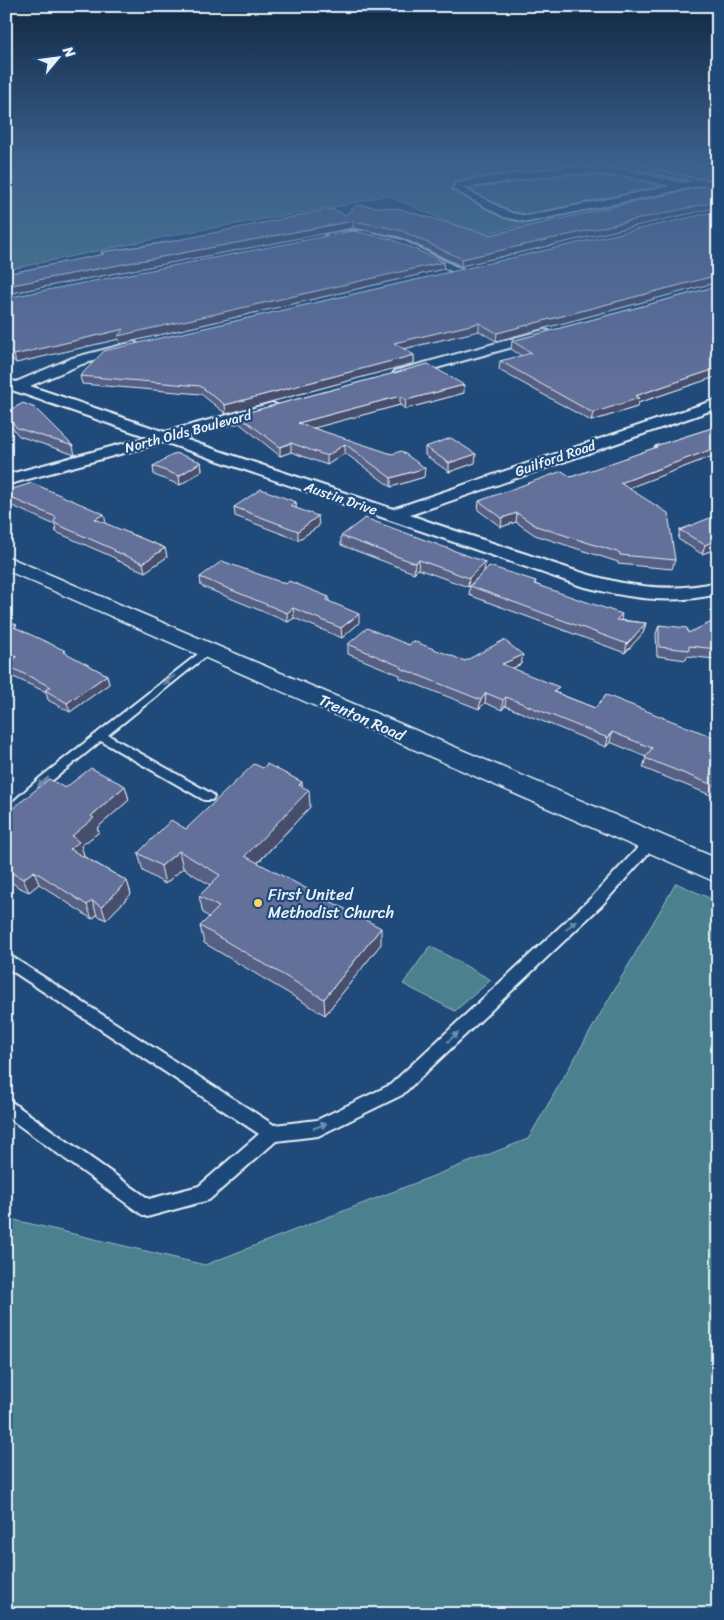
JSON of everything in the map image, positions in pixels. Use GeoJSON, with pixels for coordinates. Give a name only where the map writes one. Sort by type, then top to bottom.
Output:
{"type":"FeatureCollection","features":[{"type":"Feature","properties":{"kind":"main road","name":"Trenton Road"},"geometry":{"type":"LineString","coordinates":[[6,562],[718,872]]}},
{"type":"Feature","properties":{"kind":"street"},"geometry":{"type":"LineString","coordinates":[[393,240],[466,270],[442,276]]}},
{"type":"Feature","properties":{"kind":"street"},"geometry":{"type":"LineString","coordinates":[[386,377],[560,330]]}},
{"type":"Feature","properties":{"kind":"street"},"geometry":{"type":"LineString","coordinates":[[11,385],[77,361],[142,344]]}},
{"type":"Feature","properties":{"kind":"street","name":"Austin Drive"},"geometry":{"type":"LineString","coordinates":[[11,385],[588,582],[634,594],[678,596],[718,588]]}},
{"type":"Feature","properties":{"kind":"street","name":"Guilford Road"},"geometry":{"type":"LineString","coordinates":[[393,515],[718,403]]}},
{"type":"Feature","properties":{"kind":"street","name":"North Olds Boulevard"},"geometry":{"type":"LineString","coordinates":[[6,480],[290,404]]}},
{"type":"Feature","properties":{"kind":"lane"},"geometry":{"type":"LineString","coordinates":[[6,815],[45,780],[207,650]]}},
{"type":"Feature","properties":{"kind":"lane"},"geometry":{"type":"LineString","coordinates":[[100,736],[208,797]]}},
{"type":"Feature","properties":{"kind":"lane"},"geometry":{"type":"LineString","coordinates":[[6,1106],[147,1208],[203,1194],[272,1133],[318,1128],[396,1090],[597,901],[651,842]]}},
{"type":"Feature","properties":{"kind":"lane"},"geometry":{"type":"LineString","coordinates":[[6,959],[272,1133]]}},
{"type":"Feature","properties":{"kind":"green space"},"geometry":{"type":"Polygon","coordinates":[[[6,240],[152,240],[6,270],[6,240]]]}},
{"type":"Feature","properties":{"kind":"green space"},"geometry":{"type":"Polygon","coordinates":[[[676,883],[718,902],[718,1614],[6,1614],[6,1218],[205,1265],[528,1139],[676,883]]]}},
{"type":"Feature","properties":{"kind":"green space"},"geometry":{"type":"Polygon","coordinates":[[[430,946],[491,980],[455,1011],[403,984],[430,946]]]}},
{"type":"Feature","properties":{"kind":"building"},"geometry":{"type":"Polygon","coordinates":[[[180,240],[254,240],[6,286],[6,274],[104,254],[101,252],[180,240]]]}},
{"type":"Feature","properties":{"kind":"building"},"geometry":{"type":"Polygon","coordinates":[[[308,240],[392,240],[444,262],[118,336],[124,329],[14,355],[6,348],[6,298],[308,240]]]}},
{"type":"Feature","properties":{"kind":"building"},"geometry":{"type":"Polygon","coordinates":[[[421,240],[548,240],[462,259],[421,240]]]}},
{"type":"Feature","properties":{"kind":"building"},"geometry":{"type":"Polygon","coordinates":[[[593,240],[718,240],[718,275],[497,333],[479,323],[394,343],[414,355],[225,405],[200,386],[80,376],[104,351],[593,240]]]}},
{"type":"Feature","properties":{"kind":"building"},"geometry":{"type":"Polygon","coordinates":[[[718,286],[718,368],[635,396],[639,398],[593,413],[500,361],[532,353],[512,341],[718,286]]]}},
{"type":"Feature","properties":{"kind":"building"},"geometry":{"type":"Polygon","coordinates":[[[428,364],[464,385],[406,400],[400,396],[298,423],[392,454],[401,451],[425,468],[391,478],[345,444],[327,456],[291,443],[280,447],[238,415],[428,364]]]}},
{"type":"Feature","properties":{"kind":"building"},"geometry":{"type":"Polygon","coordinates":[[[23,403],[35,408],[73,446],[17,428],[6,415],[6,412],[23,403]]]}},
{"type":"Feature","properties":{"kind":"building"},"geometry":{"type":"Polygon","coordinates":[[[718,426],[718,447],[620,483],[668,513],[675,560],[620,555],[620,553],[536,526],[517,513],[502,518],[479,501],[562,471],[571,477],[657,447],[655,446],[718,426]]]}},
{"type":"Feature","properties":{"kind":"building"},"geometry":{"type":"Polygon","coordinates":[[[451,438],[476,454],[449,463],[425,447],[451,438]]]}},
{"type":"Feature","properties":{"kind":"building"},"geometry":{"type":"Polygon","coordinates":[[[176,453],[201,462],[179,476],[153,466],[176,453]]]}},
{"type":"Feature","properties":{"kind":"building"},"geometry":{"type":"Polygon","coordinates":[[[32,483],[104,514],[95,519],[165,548],[143,563],[54,523],[56,517],[6,496],[6,491],[32,483]]]}},
{"type":"Feature","properties":{"kind":"building"},"geometry":{"type":"Polygon","coordinates":[[[261,489],[296,502],[290,506],[318,516],[298,531],[234,507],[261,489]]]}},
{"type":"Feature","properties":{"kind":"building"},"geometry":{"type":"Polygon","coordinates":[[[717,515],[718,539],[705,545],[680,530],[717,515]]]}},
{"type":"Feature","properties":{"kind":"building"},"geometry":{"type":"Polygon","coordinates":[[[365,518],[485,562],[469,578],[419,560],[415,563],[341,536],[365,518]]]}},
{"type":"Feature","properties":{"kind":"building"},"geometry":{"type":"Polygon","coordinates":[[[222,561],[286,584],[289,581],[329,597],[326,600],[359,614],[341,628],[293,608],[287,613],[200,577],[222,561]]]}},
{"type":"Feature","properties":{"kind":"building"},"geometry":{"type":"Polygon","coordinates":[[[489,566],[536,581],[534,584],[622,614],[616,620],[646,623],[627,644],[470,586],[489,566]]]}},
{"type":"Feature","properties":{"kind":"building"},"geometry":{"type":"Polygon","coordinates":[[[6,620],[17,625],[14,627],[66,651],[64,652],[107,675],[67,703],[45,690],[51,687],[6,665],[17,657],[6,652],[6,620]]]}},
{"type":"Feature","properties":{"kind":"building"},"geometry":{"type":"Polygon","coordinates":[[[714,621],[717,649],[689,646],[689,650],[659,647],[659,625],[687,628],[688,633],[714,621]]]}},
{"type":"Feature","properties":{"kind":"building"},"geometry":{"type":"Polygon","coordinates":[[[367,628],[409,645],[413,641],[465,661],[504,640],[523,655],[502,664],[559,687],[554,692],[595,708],[606,695],[718,739],[718,787],[645,758],[652,748],[612,732],[608,738],[506,697],[503,700],[486,693],[481,700],[400,668],[402,667],[348,644],[367,628]]]}},
{"type":"Feature","properties":{"kind":"building","name":"First United Methodist Church"},"geometry":{"type":"Polygon","coordinates":[[[254,764],[263,768],[267,764],[302,782],[299,785],[309,790],[245,856],[381,928],[324,999],[200,926],[219,907],[199,896],[220,875],[179,851],[161,866],[138,853],[171,820],[186,829],[254,764]]]}},
{"type":"Feature","properties":{"kind":"building"},"geometry":{"type":"Polygon","coordinates":[[[91,768],[125,786],[91,816],[94,818],[72,836],[79,842],[70,849],[127,881],[102,907],[92,901],[87,905],[34,871],[23,879],[6,869],[6,852],[13,847],[6,843],[6,814],[49,779],[65,788],[91,768]]]}},
{"type":"Feature","properties":{"kind":"place","name":"First United Methodist Church"},"geometry":{"type":"Point","coordinates":[258,903]}}]}
